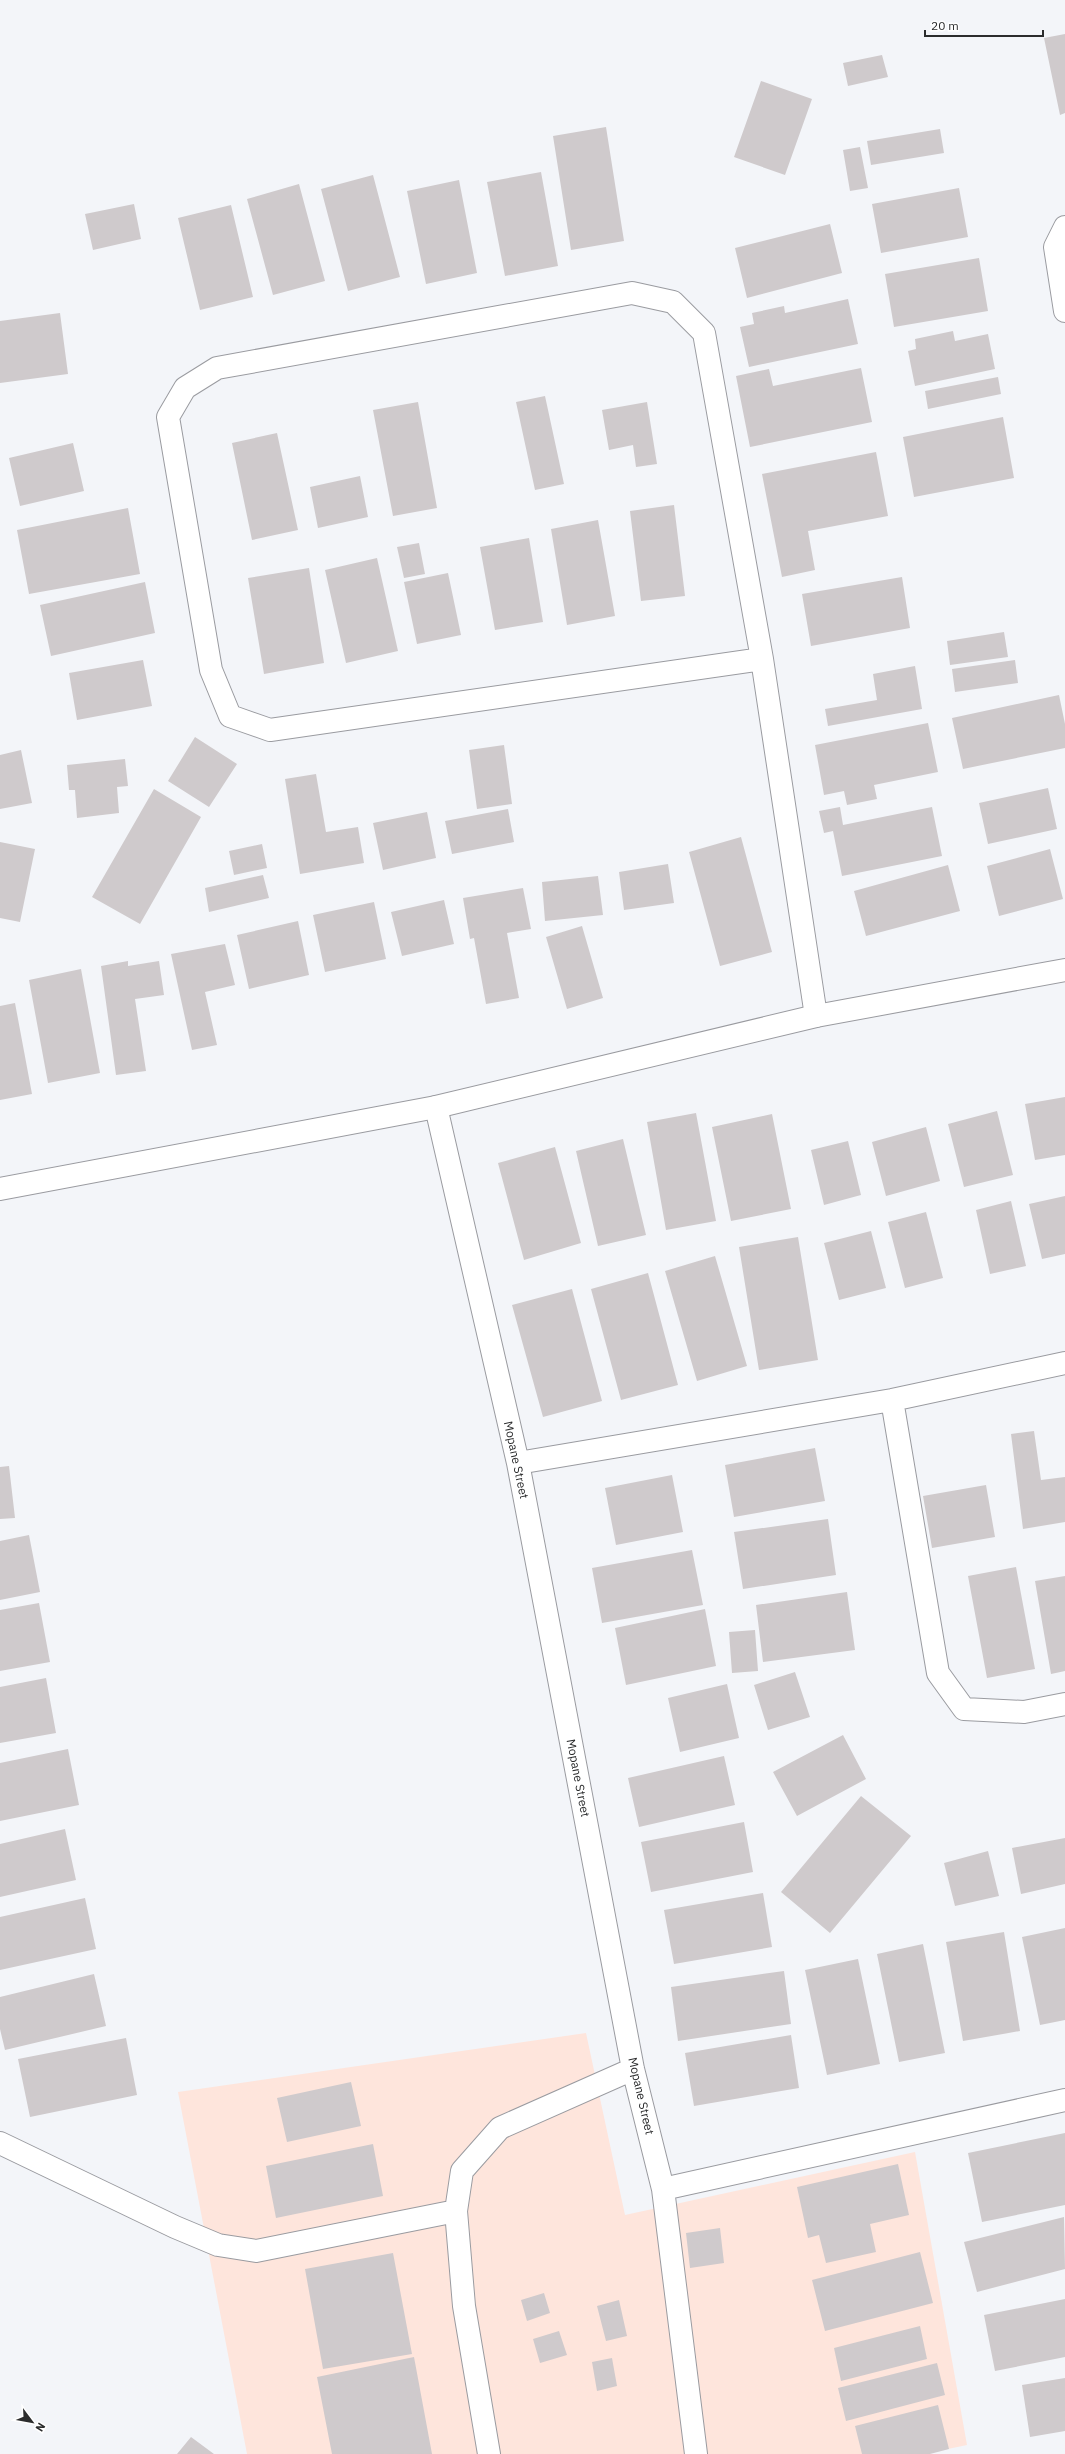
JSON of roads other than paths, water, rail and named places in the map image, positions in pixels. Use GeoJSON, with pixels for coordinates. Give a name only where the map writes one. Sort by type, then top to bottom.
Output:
{"type":"FeatureCollection","features":[{"type":"Feature","properties":{"kind":"street"},"geometry":{"type":"LineString","coordinates":[[1065,226],[1055,247],[1065,311]]}},
{"type":"Feature","properties":{"kind":"street"},"geometry":{"type":"LineString","coordinates":[[762,659],[270,730],[230,716],[211,670],[168,417],[185,388],[217,368],[632,293],[673,302],[704,333],[762,659],[816,1016]]}},
{"type":"Feature","properties":{"kind":"street"},"geometry":{"type":"LineString","coordinates":[[0,1189],[436,1107],[816,1016],[1065,970]]}},
{"type":"Feature","properties":{"kind":"street","name":"Mopane Street"},"geometry":{"type":"LineString","coordinates":[[436,1107],[518,1463],[633,2069],[663,2189],[696,2454]]}},
{"type":"Feature","properties":{"kind":"street"},"geometry":{"type":"LineString","coordinates":[[518,1463],[892,1400],[1065,1363]]}},
{"type":"Feature","properties":{"kind":"street"},"geometry":{"type":"LineString","coordinates":[[892,1400],[938,1673],[964,1709],[1024,1712],[1065,1704]]}},
{"type":"Feature","properties":{"kind":"street"},"geometry":{"type":"LineString","coordinates":[[489,2454],[464,2306],[456,2211],[462,2171],[500,2128],[633,2069]]}},
{"type":"Feature","properties":{"kind":"street"},"geometry":{"type":"LineString","coordinates":[[663,2189],[1065,2100]]}},
{"type":"Feature","properties":{"kind":"street"},"geometry":{"type":"LineString","coordinates":[[0,2143],[175,2227],[218,2245],[256,2251],[456,2211]]}}]}
